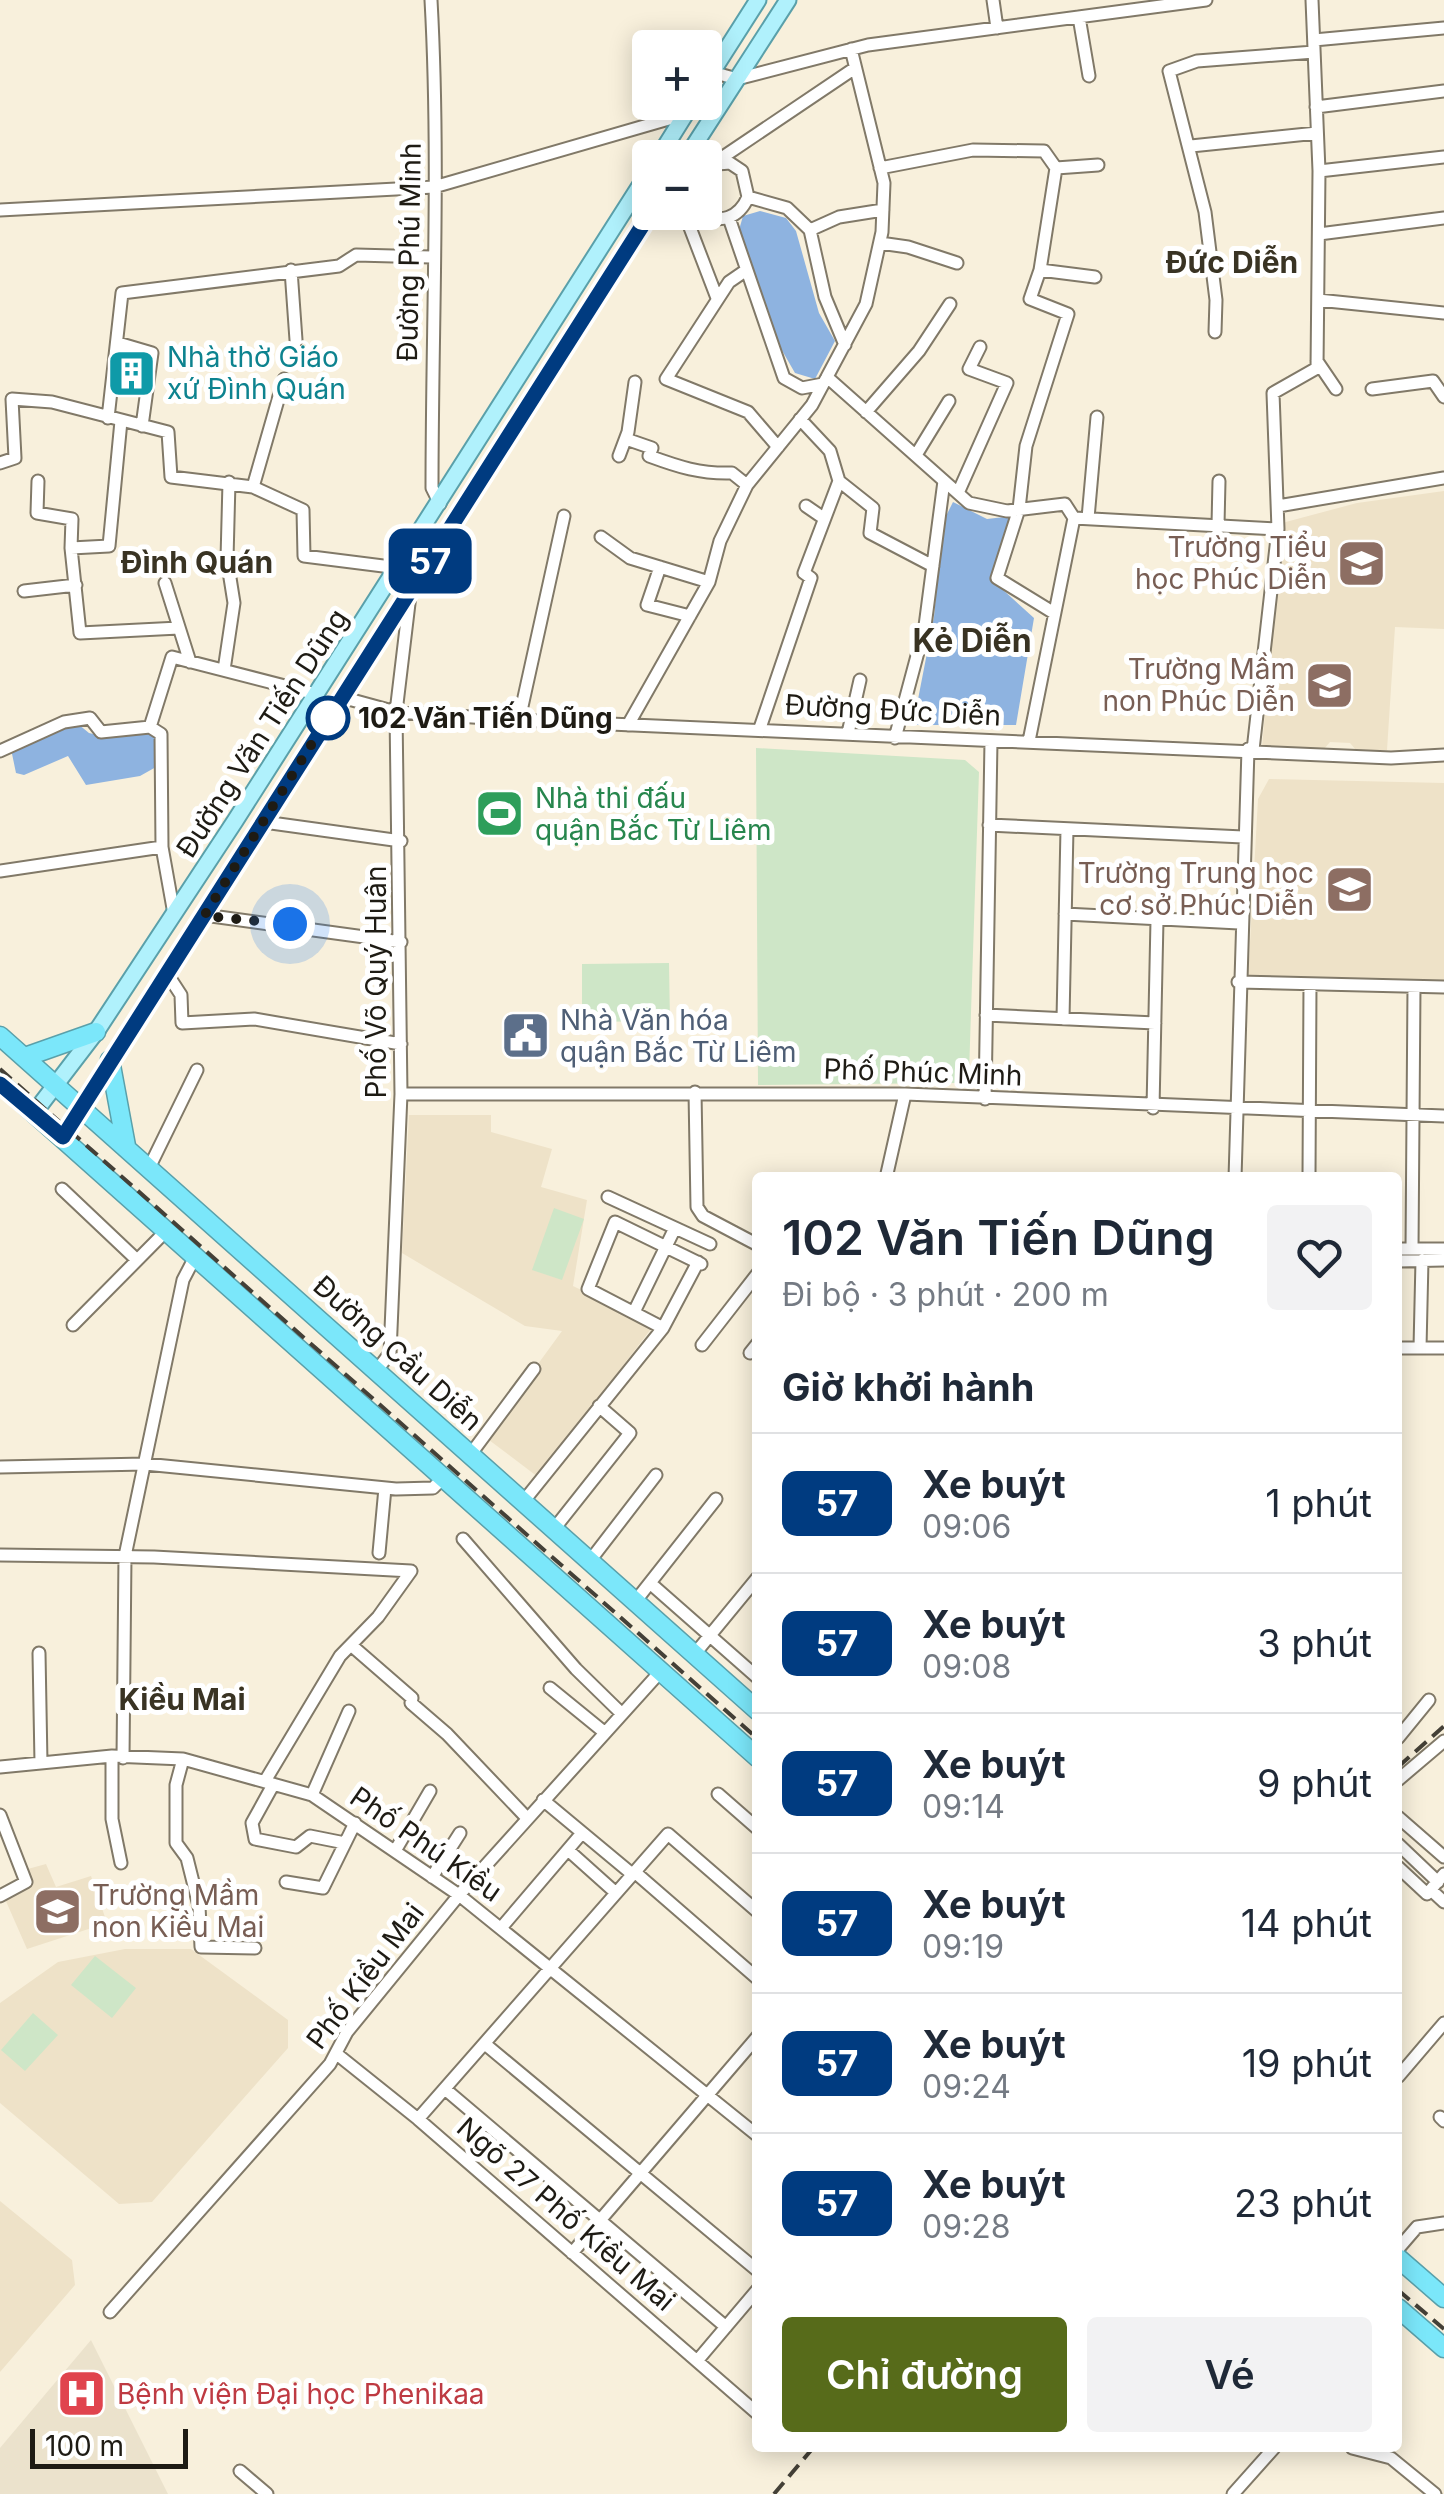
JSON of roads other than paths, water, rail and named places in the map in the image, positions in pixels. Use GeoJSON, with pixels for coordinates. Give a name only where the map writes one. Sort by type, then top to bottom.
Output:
{"type":"FeatureCollection","features":[{"type":"Feature","properties":{"kind":"highway"},"geometry":{"type":"LineString","coordinates":[[25,1057],[96,1032]]}},
{"type":"Feature","properties":{"kind":"highway","name":"Đường Cầu Diễn"},"geometry":{"type":"LineString","coordinates":[[0,1036],[752,1706]]}},
{"type":"Feature","properties":{"kind":"highway"},"geometry":{"type":"LineString","coordinates":[[110,1060],[126,1147]]}},
{"type":"Feature","properties":{"kind":"highway"},"geometry":{"type":"LineString","coordinates":[[0,1084],[752,1753]]}},
{"type":"Feature","properties":{"kind":"highway"},"geometry":{"type":"LineString","coordinates":[[542,1564],[559,1535]]}},
{"type":"Feature","properties":{"kind":"highway"},"geometry":{"type":"LineString","coordinates":[[1402,2261],[1444,2298]]}},
{"type":"Feature","properties":{"kind":"highway"},"geometry":{"type":"LineString","coordinates":[[1402,2311],[1444,2348]]}},
{"type":"Feature","properties":{"kind":"main road"},"geometry":{"type":"LineString","coordinates":[[722,57],[758,0]]}},
{"type":"Feature","properties":{"kind":"main road"},"geometry":{"type":"LineString","coordinates":[[699,140],[788,0]]}},
{"type":"Feature","properties":{"kind":"main road","name":"Đường Văn Tiến Dũng"},"geometry":{"type":"LineString","coordinates":[[34,1113],[96,1032],[174,914],[632,199]]}},
{"type":"Feature","properties":{"kind":"main road","name":"Đường Văn Tiến Dũng"},"geometry":{"type":"LineString","coordinates":[[63,1137],[640,230]]}},
{"type":"Feature","properties":{"kind":"street","name":"Đường Phú Minh"},"geometry":{"type":"LineString","coordinates":[[431,0],[437,108],[432,257],[432,488],[440,504]]}},
{"type":"Feature","properties":{"kind":"street"},"geometry":{"type":"LineString","coordinates":[[993,0],[997,28]]}},
{"type":"Feature","properties":{"kind":"street"},"geometry":{"type":"LineString","coordinates":[[722,78],[737,79],[851,49],[1206,0]]}},
{"type":"Feature","properties":{"kind":"street"},"geometry":{"type":"LineString","coordinates":[[1235,1172],[1243,837],[1278,529],[1273,393],[1316,368],[1317,362],[1319,172],[1312,0]]}},
{"type":"Feature","properties":{"kind":"street"},"geometry":{"type":"LineString","coordinates":[[1079,17],[1090,76]]}},
{"type":"Feature","properties":{"kind":"street"},"geometry":{"type":"LineString","coordinates":[[1214,332],[1214,280],[1191,146],[1171,85],[1171,69],[1197,61],[1444,28]]}},
{"type":"Feature","properties":{"kind":"street"},"geometry":{"type":"LineString","coordinates":[[628,725],[709,582],[720,542],[747,485],[800,420],[866,304],[880,244],[883,210],[880,168],[851,49]]}},
{"type":"Feature","properties":{"kind":"street"},"geometry":{"type":"LineString","coordinates":[[722,156],[855,68]]}},
{"type":"Feature","properties":{"kind":"street"},"geometry":{"type":"LineString","coordinates":[[1316,108],[1444,91]]}},
{"type":"Feature","properties":{"kind":"street"},"geometry":{"type":"LineString","coordinates":[[0,210],[434,187],[650,120]]}},
{"type":"Feature","properties":{"kind":"street"},"geometry":{"type":"LineString","coordinates":[[1191,146],[1317,133]]}},
{"type":"Feature","properties":{"kind":"street"},"geometry":{"type":"LineString","coordinates":[[880,168],[973,150],[1044,151],[1056,168],[1040,270],[1030,299],[1068,314],[1026,446],[1019,509],[997,578],[1054,614]]}},
{"type":"Feature","properties":{"kind":"street"},"geometry":{"type":"LineString","coordinates":[[1319,172],[1444,157]]}},
{"type":"Feature","properties":{"kind":"street"},"geometry":{"type":"LineString","coordinates":[[1056,168],[1098,165]]}},
{"type":"Feature","properties":{"kind":"street"},"geometry":{"type":"LineString","coordinates":[[722,166],[742,171],[748,197]]}},
{"type":"Feature","properties":{"kind":"street"},"geometry":{"type":"LineString","coordinates":[[722,219],[729,218],[748,197]]}},
{"type":"Feature","properties":{"kind":"street"},"geometry":{"type":"LineString","coordinates":[[748,197],[786,208],[810,230],[825,297],[845,344]]}},
{"type":"Feature","properties":{"kind":"street"},"geometry":{"type":"LineString","coordinates":[[810,230],[839,217],[883,210]]}},
{"type":"Feature","properties":{"kind":"street"},"geometry":{"type":"LineString","coordinates":[[729,218],[784,378],[802,388],[825,380]]}},
{"type":"Feature","properties":{"kind":"street"},"geometry":{"type":"LineString","coordinates":[[1319,234],[1444,218]]}},
{"type":"Feature","properties":{"kind":"street"},"geometry":{"type":"LineString","coordinates":[[691,230],[718,298]]}},
{"type":"Feature","properties":{"kind":"street"},"geometry":{"type":"LineString","coordinates":[[880,244],[908,247],[957,263]]}},
{"type":"Feature","properties":{"kind":"street"},"geometry":{"type":"LineString","coordinates":[[71,548],[109,546],[122,293],[339,266],[356,255],[432,257]]}},
{"type":"Feature","properties":{"kind":"street"},"geometry":{"type":"LineString","coordinates":[[291,270],[296,340]]}},
{"type":"Feature","properties":{"kind":"street"},"geometry":{"type":"LineString","coordinates":[[746,270],[718,298],[666,378],[748,412],[778,447]]}},
{"type":"Feature","properties":{"kind":"street"},"geometry":{"type":"LineString","coordinates":[[1040,270],[1095,278]]}},
{"type":"Feature","properties":{"kind":"street"},"geometry":{"type":"LineString","coordinates":[[1318,294],[1444,313]]}},
{"type":"Feature","properties":{"kind":"street"},"geometry":{"type":"LineString","coordinates":[[866,412],[919,351],[950,304]]}},
{"type":"Feature","properties":{"kind":"street"},"geometry":{"type":"LineString","coordinates":[[118,343],[152,353],[142,426]]}},
{"type":"Feature","properties":{"kind":"street"},"geometry":{"type":"LineString","coordinates":[[958,493],[1007,383],[970,368],[980,347]]}},
{"type":"Feature","properties":{"kind":"street"},"geometry":{"type":"LineString","coordinates":[[1317,362],[1336,389]]}},
{"type":"Feature","properties":{"kind":"street"},"geometry":{"type":"LineString","coordinates":[[254,487],[284,379]]}},
{"type":"Feature","properties":{"kind":"street"},"geometry":{"type":"LineString","coordinates":[[825,380],[969,503],[1019,509],[1065,504],[1074,518],[1029,742]]}},
{"type":"Feature","properties":{"kind":"street"},"geometry":{"type":"LineString","coordinates":[[1372,389],[1433,381],[1444,397]]}},
{"type":"Feature","properties":{"kind":"street"},"geometry":{"type":"LineString","coordinates":[[618,456],[626,439],[635,382]]}},
{"type":"Feature","properties":{"kind":"street"},"geometry":{"type":"LineString","coordinates":[[0,463],[15,458],[12,398],[52,402],[169,434],[171,477],[254,487],[304,510],[304,556],[398,568]]}},
{"type":"Feature","properties":{"kind":"street"},"geometry":{"type":"LineString","coordinates":[[916,455],[949,401]]}},
{"type":"Feature","properties":{"kind":"street"},"geometry":{"type":"LineString","coordinates":[[1088,518],[1097,416]]}},
{"type":"Feature","properties":{"kind":"street"},"geometry":{"type":"LineString","coordinates":[[800,420],[830,451],[839,481],[873,508],[870,533],[933,566]]}},
{"type":"Feature","properties":{"kind":"street"},"geometry":{"type":"LineString","coordinates":[[626,439],[652,448],[649,456],[698,474],[732,472],[747,485]]}},
{"type":"Feature","properties":{"kind":"street"},"geometry":{"type":"LineString","coordinates":[[1278,506],[1444,478]]}},
{"type":"Feature","properties":{"kind":"street"},"geometry":{"type":"LineString","coordinates":[[38,481],[37,513],[72,519],[71,548],[82,634],[179,628]]}},
{"type":"Feature","properties":{"kind":"street"},"geometry":{"type":"LineString","coordinates":[[822,517],[839,481]]}},
{"type":"Feature","properties":{"kind":"street"},"geometry":{"type":"LineString","coordinates":[[895,738],[924,626],[944,481]]}},
{"type":"Feature","properties":{"kind":"street"},"geometry":{"type":"LineString","coordinates":[[224,670],[234,603],[227,560],[230,482]]}},
{"type":"Feature","properties":{"kind":"street"},"geometry":{"type":"LineString","coordinates":[[1218,525],[1219,482]]}},
{"type":"Feature","properties":{"kind":"street"},"geometry":{"type":"LineString","coordinates":[[760,728],[811,578],[804,573],[827,521],[806,506]]}},
{"type":"Feature","properties":{"kind":"street"},"geometry":{"type":"LineString","coordinates":[[519,720],[564,516]]}},
{"type":"Feature","properties":{"kind":"street"},"geometry":{"type":"LineString","coordinates":[[1074,518],[1278,529]]}},
{"type":"Feature","properties":{"kind":"street"},"geometry":{"type":"LineString","coordinates":[[601,536],[630,558],[709,582]]}},
{"type":"Feature","properties":{"kind":"street"},"geometry":{"type":"LineString","coordinates":[[660,567],[647,606],[690,616]]}},
{"type":"Feature","properties":{"kind":"street"},"geometry":{"type":"LineString","coordinates":[[165,583],[190,662]]}},
{"type":"Feature","properties":{"kind":"street"},"geometry":{"type":"LineString","coordinates":[[24,591],[76,585]]}},
{"type":"Feature","properties":{"kind":"street","name":"Phố Võ Quý Huân"},"geometry":{"type":"LineString","coordinates":[[378,1369],[390,1353],[401,1044],[401,841],[396,712],[410,590]]}},
{"type":"Feature","properties":{"kind":"street"},"geometry":{"type":"LineString","coordinates":[[150,727],[172,657],[316,694]]}},
{"type":"Feature","properties":{"kind":"street"},"geometry":{"type":"LineString","coordinates":[[848,733],[860,680]]}},
{"type":"Feature","properties":{"kind":"street","name":"Đường Đức Diễn"},"geometry":{"type":"LineString","coordinates":[[341,697],[396,712],[519,720],[1392,758],[1444,755]]}},
{"type":"Feature","properties":{"kind":"street"},"geometry":{"type":"LineString","coordinates":[[0,751],[64,722],[90,718],[102,732],[150,727],[160,734],[162,847],[174,914]]}},
{"type":"Feature","properties":{"kind":"street"},"geometry":{"type":"LineString","coordinates":[[985,1099],[991,741]]}},
{"type":"Feature","properties":{"kind":"street"},"geometry":{"type":"LineString","coordinates":[[264,822],[401,841]]}},
{"type":"Feature","properties":{"kind":"street"},"geometry":{"type":"LineString","coordinates":[[990,826],[1243,837]]}},
{"type":"Feature","properties":{"kind":"street"},"geometry":{"type":"LineString","coordinates":[[1063,1019],[1067,830]]}},
{"type":"Feature","properties":{"kind":"street"},"geometry":{"type":"LineString","coordinates":[[0,871],[162,847]]}},
{"type":"Feature","properties":{"kind":"street"},"geometry":{"type":"LineString","coordinates":[[1065,914],[1239,923]]}},
{"type":"Feature","properties":{"kind":"street"},"geometry":{"type":"LineString","coordinates":[[204,916],[401,942]]}},
{"type":"Feature","properties":{"kind":"street"},"geometry":{"type":"LineString","coordinates":[[1153,1108],[1157,920]]}},
{"type":"Feature","properties":{"kind":"street"},"geometry":{"type":"LineString","coordinates":[[166,972],[181,996],[182,1022],[254,1019],[401,1044]]}},
{"type":"Feature","properties":{"kind":"street"},"geometry":{"type":"LineString","coordinates":[[1238,982],[1444,988]]}},
{"type":"Feature","properties":{"kind":"street"},"geometry":{"type":"LineString","coordinates":[[1308,1172],[1310,984]]}},
{"type":"Feature","properties":{"kind":"street"},"geometry":{"type":"LineString","coordinates":[[1412,1249],[1414,987]]}},
{"type":"Feature","properties":{"kind":"street"},"geometry":{"type":"LineString","coordinates":[[986,1014],[1154,1023]]}},
{"type":"Feature","properties":{"kind":"street"},"geometry":{"type":"LineString","coordinates":[[149,1168],[197,1070]]}},
{"type":"Feature","properties":{"kind":"street"},"geometry":{"type":"LineString","coordinates":[[695,1092],[698,1207],[703,1216],[752,1242]]}},
{"type":"Feature","properties":{"kind":"street","name":"Phố Phúc Minh"},"geometry":{"type":"LineString","coordinates":[[400,1094],[906,1094],[1153,1108],[1444,1116]]}},
{"type":"Feature","properties":{"kind":"street"},"geometry":{"type":"LineString","coordinates":[[887,1172],[906,1094]]}},
{"type":"Feature","properties":{"kind":"street"},"geometry":{"type":"LineString","coordinates":[[62,1189],[137,1260]]}},
{"type":"Feature","properties":{"kind":"street"},"geometry":{"type":"LineString","coordinates":[[608,1198],[710,1244]]}},
{"type":"Feature","properties":{"kind":"street"},"geometry":{"type":"LineString","coordinates":[[523,1502],[663,1328],[700,1263],[615,1222],[588,1289],[663,1328]]}},
{"type":"Feature","properties":{"kind":"street"},"geometry":{"type":"LineString","coordinates":[[634,1312],[675,1228]]}},
{"type":"Feature","properties":{"kind":"street"},"geometry":{"type":"LineString","coordinates":[[73,1325],[166,1230]]}},
{"type":"Feature","properties":{"kind":"street"},"geometry":{"type":"LineString","coordinates":[[1402,1249],[1444,1249]]}},
{"type":"Feature","properties":{"kind":"street"},"geometry":{"type":"LineString","coordinates":[[121,1863],[112,1819],[125,1556],[183,1280],[195,1257]]}},
{"type":"Feature","properties":{"kind":"street"},"geometry":{"type":"LineString","coordinates":[[1420,1348],[1422,1260]]}},
{"type":"Feature","properties":{"kind":"street"},"geometry":{"type":"LineString","coordinates":[[1402,1261],[1444,1260]]}},
{"type":"Feature","properties":{"kind":"street"},"geometry":{"type":"LineString","coordinates":[[702,1346],[752,1281]]}},
{"type":"Feature","properties":{"kind":"street"},"geometry":{"type":"LineString","coordinates":[[1402,1348],[1444,1348]]}},
{"type":"Feature","properties":{"kind":"street"},"geometry":{"type":"LineString","coordinates":[[470,1455],[534,1370]]}},
{"type":"Feature","properties":{"kind":"street"},"geometry":{"type":"LineString","coordinates":[[559,1535],[630,1434],[600,1406]]}},
{"type":"Feature","properties":{"kind":"street"},"geometry":{"type":"LineString","coordinates":[[0,1467],[145,1464],[385,1488],[433,1488],[444,1477]]}},
{"type":"Feature","properties":{"kind":"street"},"geometry":{"type":"LineString","coordinates":[[589,1562],[656,1475]]}},
{"type":"Feature","properties":{"kind":"street"},"geometry":{"type":"LineString","coordinates":[[379,1553],[385,1488]]}},
{"type":"Feature","properties":{"kind":"street"},"geometry":{"type":"LineString","coordinates":[[634,1603],[716,1500]]}},
{"type":"Feature","properties":{"kind":"street"},"geometry":{"type":"LineString","coordinates":[[463,1539],[576,1669],[621,1713]]}},
{"type":"Feature","properties":{"kind":"street"},"geometry":{"type":"LineString","coordinates":[[0,1555],[125,1556],[411,1571],[378,1617],[340,1656],[269,1783],[252,1824],[255,1839],[296,1846],[310,1836],[345,1843]]}},
{"type":"Feature","properties":{"kind":"street"},"geometry":{"type":"LineString","coordinates":[[650,1584],[752,1673]]}},
{"type":"Feature","properties":{"kind":"street"},"geometry":{"type":"LineString","coordinates":[[693,1656],[752,1584]]}},
{"type":"Feature","properties":{"kind":"street"},"geometry":{"type":"LineString","coordinates":[[351,1645],[400,1686],[412,1698],[411,1704],[447,1734],[526,1817]]}},
{"type":"Feature","properties":{"kind":"street"},"geometry":{"type":"LineString","coordinates":[[39,1653],[41,1764]]}},
{"type":"Feature","properties":{"kind":"street","name":"Phố Kiều Mai"},"geometry":{"type":"LineString","coordinates":[[110,2312],[338,2055],[348,2032],[458,1895],[661,1672]]}},
{"type":"Feature","properties":{"kind":"street"},"geometry":{"type":"LineString","coordinates":[[550,1688],[604,1732]]}},
{"type":"Feature","properties":{"kind":"street"},"geometry":{"type":"LineString","coordinates":[[1402,1733],[1430,1700]]}},
{"type":"Feature","properties":{"kind":"street"},"geometry":{"type":"LineString","coordinates":[[312,1795],[349,1711]]}},
{"type":"Feature","properties":{"kind":"street"},"geometry":{"type":"LineString","coordinates":[[1402,1777],[1444,1741]]}},
{"type":"Feature","properties":{"kind":"street","name":"Phố Phú Kiều"},"geometry":{"type":"LineString","coordinates":[[0,1768],[117,1757],[184,1759],[312,1795],[458,1895],[752,2131]]}},
{"type":"Feature","properties":{"kind":"street"},"geometry":{"type":"LineString","coordinates":[[184,1759],[176,1784],[176,1843],[186,1858],[200,1906],[201,1947],[255,1948]]}},
{"type":"Feature","properties":{"kind":"street"},"geometry":{"type":"LineString","coordinates":[[395,1851],[430,1792]]}},
{"type":"Feature","properties":{"kind":"street"},"geometry":{"type":"LineString","coordinates":[[718,1794],[752,1824]]}},
{"type":"Feature","properties":{"kind":"street"},"geometry":{"type":"LineString","coordinates":[[543,1800],[752,1973]]}},
{"type":"Feature","properties":{"kind":"street"},"geometry":{"type":"LineString","coordinates":[[0,1816],[26,1882],[0,1896]]}},
{"type":"Feature","properties":{"kind":"street"},"geometry":{"type":"LineString","coordinates":[[1402,1817],[1444,1857]]}},
{"type":"Feature","properties":{"kind":"street"},"geometry":{"type":"LineString","coordinates":[[286,1882],[323,1888],[355,1823]]}},
{"type":"Feature","properties":{"kind":"street"},"geometry":{"type":"LineString","coordinates":[[432,1877],[460,1833]]}},
{"type":"Feature","properties":{"kind":"street"},"geometry":{"type":"LineString","coordinates":[[501,1928],[582,1833]]}},
{"type":"Feature","properties":{"kind":"street"},"geometry":{"type":"LineString","coordinates":[[418,2119],[668,1834],[752,1907]]}},
{"type":"Feature","properties":{"kind":"street"},"geometry":{"type":"LineString","coordinates":[[1402,1848],[1438,1882],[1444,1902]]}},
{"type":"Feature","properties":{"kind":"street"},"geometry":{"type":"LineString","coordinates":[[568,1850],[616,1893]]}},
{"type":"Feature","properties":{"kind":"street"},"geometry":{"type":"LineString","coordinates":[[1402,1871],[1428,1894],[1438,1882]]}},
{"type":"Feature","properties":{"kind":"street"},"geometry":{"type":"LineString","coordinates":[[1402,2072],[1444,2023]]}},
{"type":"Feature","properties":{"kind":"street"},"geometry":{"type":"LineString","coordinates":[[572,2253],[752,2043]]}},
{"type":"Feature","properties":{"kind":"street"},"geometry":{"type":"LineString","coordinates":[[485,2044],[643,2171],[752,2266]]}},
{"type":"Feature","properties":{"kind":"street","name":"Ngõ 27 Phố Kiều Mai"},"geometry":{"type":"LineString","coordinates":[[338,2055],[418,2119],[752,2409]]}},
{"type":"Feature","properties":{"kind":"street"},"geometry":{"type":"LineString","coordinates":[[445,2089],[726,2327]]}},
{"type":"Feature","properties":{"kind":"street"},"geometry":{"type":"LineString","coordinates":[[1402,2245],[1418,2227],[1444,2223]]}},
{"type":"Feature","properties":{"kind":"street"},"geometry":{"type":"LineString","coordinates":[[697,2361],[752,2296]]}},
{"type":"Feature","properties":{"kind":"street"},"geometry":{"type":"LineString","coordinates":[[1233,2494],[1270,2452]]}},
{"type":"Feature","properties":{"kind":"street"},"geometry":{"type":"LineString","coordinates":[[1368,2452],[1392,2458],[1435,2494]]}},
{"type":"Feature","properties":{"kind":"street"},"geometry":{"type":"LineString","coordinates":[[240,2471],[267,2494]]}},
{"type":"Feature","properties":{"kind":"water"},"geometry":{"type":"Polygon","coordinates":[[[760,211],[786,218],[796,231],[819,313],[835,341],[815,379],[795,373],[772,333],[739,230],[743,216],[760,211]]]}},
{"type":"Feature","properties":{"kind":"water"},"geometry":{"type":"Polygon","coordinates":[[[953,502],[987,519],[1013,516],[990,578],[1034,618],[1016,725],[913,725],[934,617],[942,524],[953,502]]]}},
{"type":"Feature","properties":{"kind":"water"},"geometry":{"type":"Polygon","coordinates":[[[78,724],[89,733],[106,737],[149,733],[156,739],[156,767],[140,776],[86,785],[68,756],[24,775],[16,773],[11,749],[78,724]]]}},
{"type":"Feature","properties":{"kind":"railway"},"geometry":{"type":"LineString","coordinates":[[0,1069],[752,1734]]}},
{"type":"Feature","properties":{"kind":"railway"},"geometry":{"type":"LineString","coordinates":[[1402,1763],[1444,1726]]}},
{"type":"Feature","properties":{"kind":"railway"},"geometry":{"type":"LineString","coordinates":[[1402,2293],[1444,2329]]}},
{"type":"Feature","properties":{"kind":"railway"},"geometry":{"type":"LineString","coordinates":[[774,2494],[810,2452]]}},
{"type":"Feature","properties":{"kind":"place","name":"Nhà thờ Giáo xứ Đình Quán"},"geometry":{"type":"Point","coordinates":[132,373]}},
{"type":"Feature","properties":{"kind":"place","name":"Trường Tiểu học Phúc Diễn"},"geometry":{"type":"Point","coordinates":[1362,563]}},
{"type":"Feature","properties":{"kind":"place","name":"Trường Mầm non Phúc Diễn"},"geometry":{"type":"Point","coordinates":[1330,685]}},
{"type":"Feature","properties":{"kind":"place","name":"102 Văn Tiến Dũng"},"geometry":{"type":"Point","coordinates":[328,718]}},
{"type":"Feature","properties":{"kind":"place","name":"Nhà thi đấu quận Bắc Từ Liêm"},"geometry":{"type":"Point","coordinates":[500,814]}},
{"type":"Feature","properties":{"kind":"place","name":"Trường Trung học cơ sở Phúc Diễn"},"geometry":{"type":"Point","coordinates":[1349,889]}},
{"type":"Feature","properties":{"kind":"place","name":"Nhà Văn hóa quận Bắc Từ Liêm"},"geometry":{"type":"Point","coordinates":[525,1036]}},
{"type":"Feature","properties":{"kind":"place","name":"Trường Mầm non Kiều Mai"},"geometry":{"type":"Point","coordinates":[57,1911]}},
{"type":"Feature","properties":{"kind":"place","name":"Bệnh viện Đại học Phenikaa"},"geometry":{"type":"Point","coordinates":[82,2394]}},
{"type":"Feature","properties":{"kind":"district","name":"Đức Diễn"},"geometry":{"type":"Point","coordinates":[1232,263]}},
{"type":"Feature","properties":{"kind":"district","name":"Đình Quán"},"geometry":{"type":"Point","coordinates":[197,563]}},
{"type":"Feature","properties":{"kind":"district","name":"Kẻ Diễn"},"geometry":{"type":"Point","coordinates":[972,641]}},
{"type":"Feature","properties":{"kind":"district","name":"Kiều Mai"},"geometry":{"type":"Point","coordinates":[182,1700]}}]}
